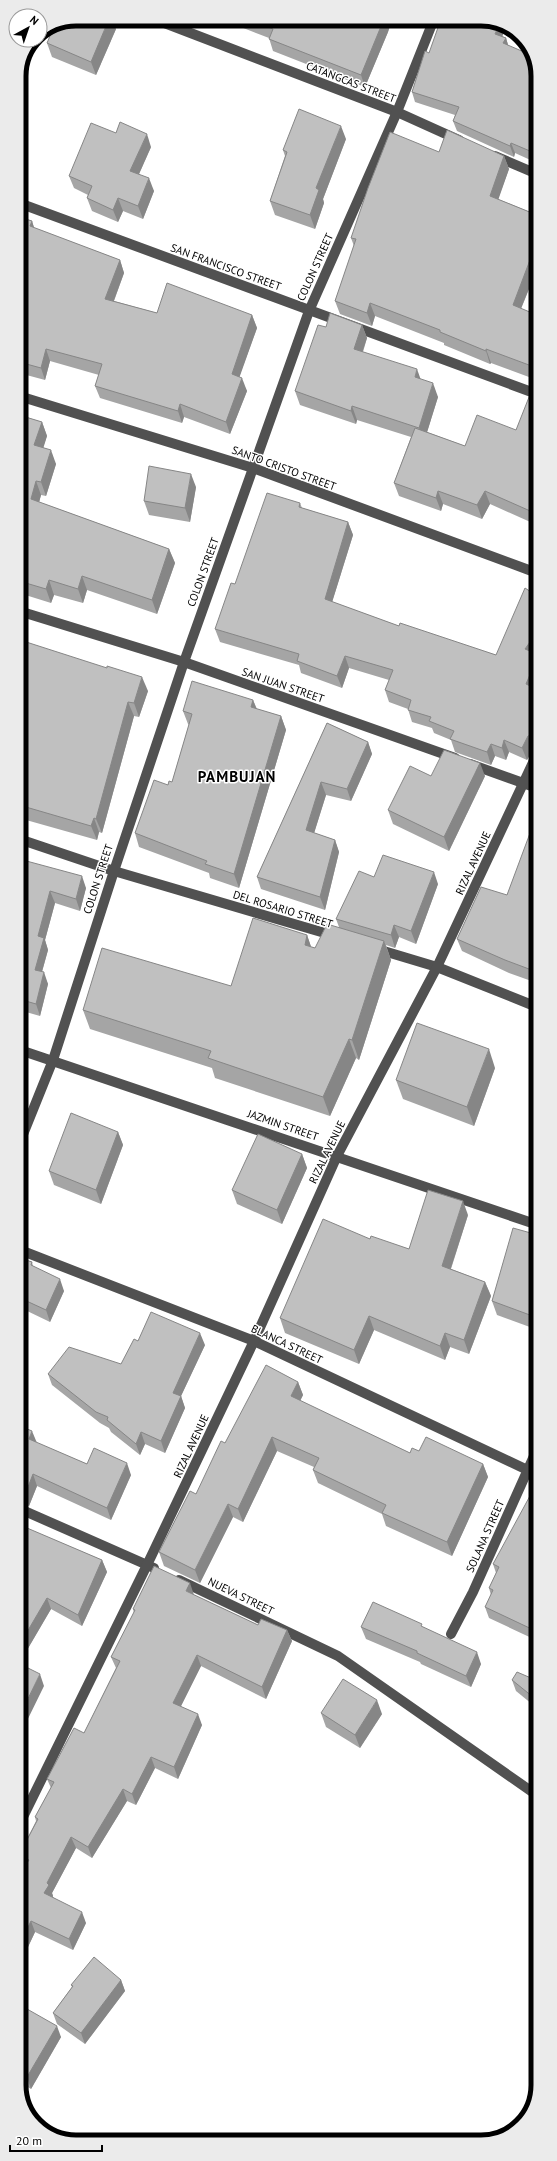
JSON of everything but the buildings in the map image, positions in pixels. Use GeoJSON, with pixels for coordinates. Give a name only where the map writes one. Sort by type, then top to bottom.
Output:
{"type":"FeatureCollection","features":[{"type":"Feature","properties":{"kind":"street","name":"CATANGCAS STREET"},"geometry":{"type":"LineString","coordinates":[[172,26],[396,112],[467,143]]}},
{"type":"Feature","properties":{"kind":"street","name":"COLON STREET"},"geometry":{"type":"LineString","coordinates":[[26,1127],[53,1060],[184,662],[309,311],[396,112],[431,26]]}},
{"type":"Feature","properties":{"kind":"street"},"geometry":{"type":"LineString","coordinates":[[488,152],[531,171]]}},
{"type":"Feature","properties":{"kind":"street","name":"SAN FRANCISCO STREET"},"geometry":{"type":"LineString","coordinates":[[26,206],[531,392]]}},
{"type":"Feature","properties":{"kind":"street","name":"SANTO CRISTO STREET"},"geometry":{"type":"LineString","coordinates":[[26,398],[253,468],[531,571]]}},
{"type":"Feature","properties":{"kind":"street","name":"SAN JUAN STREET"},"geometry":{"type":"LineString","coordinates":[[26,613],[184,662],[531,786]]}},
{"type":"Feature","properties":{"kind":"street","name":"RIZAL AVENUE"},"geometry":{"type":"LineString","coordinates":[[26,1810],[147,1565],[254,1341],[337,1156],[437,967],[531,767]]}},
{"type":"Feature","properties":{"kind":"street","name":"DEL ROSARIO STREET"},"geometry":{"type":"LineString","coordinates":[[26,841],[114,871],[347,940]]}},
{"type":"Feature","properties":{"kind":"street"},"geometry":{"type":"LineString","coordinates":[[370,947],[437,967],[531,1005]]}},
{"type":"Feature","properties":{"kind":"street","name":"JAZMIN STREET"},"geometry":{"type":"LineString","coordinates":[[26,1052],[531,1223]]}},
{"type":"Feature","properties":{"kind":"street","name":"BLANCA STREET"},"geometry":{"type":"LineString","coordinates":[[26,1252],[254,1341],[531,1472]]}},
{"type":"Feature","properties":{"kind":"street","name":"SOLANA STREET"},"geometry":{"type":"LineString","coordinates":[[451,1634],[473,1592],[531,1463]]}},
{"type":"Feature","properties":{"kind":"street","name":"NUEVA STREET"},"geometry":{"type":"LineString","coordinates":[[26,1512],[165,1573],[338,1656],[531,1791]]}},
{"type":"Feature","properties":{"kind":"district","name":"PAMBUJAN"},"geometry":{"type":"Point","coordinates":[237,777]}}]}
